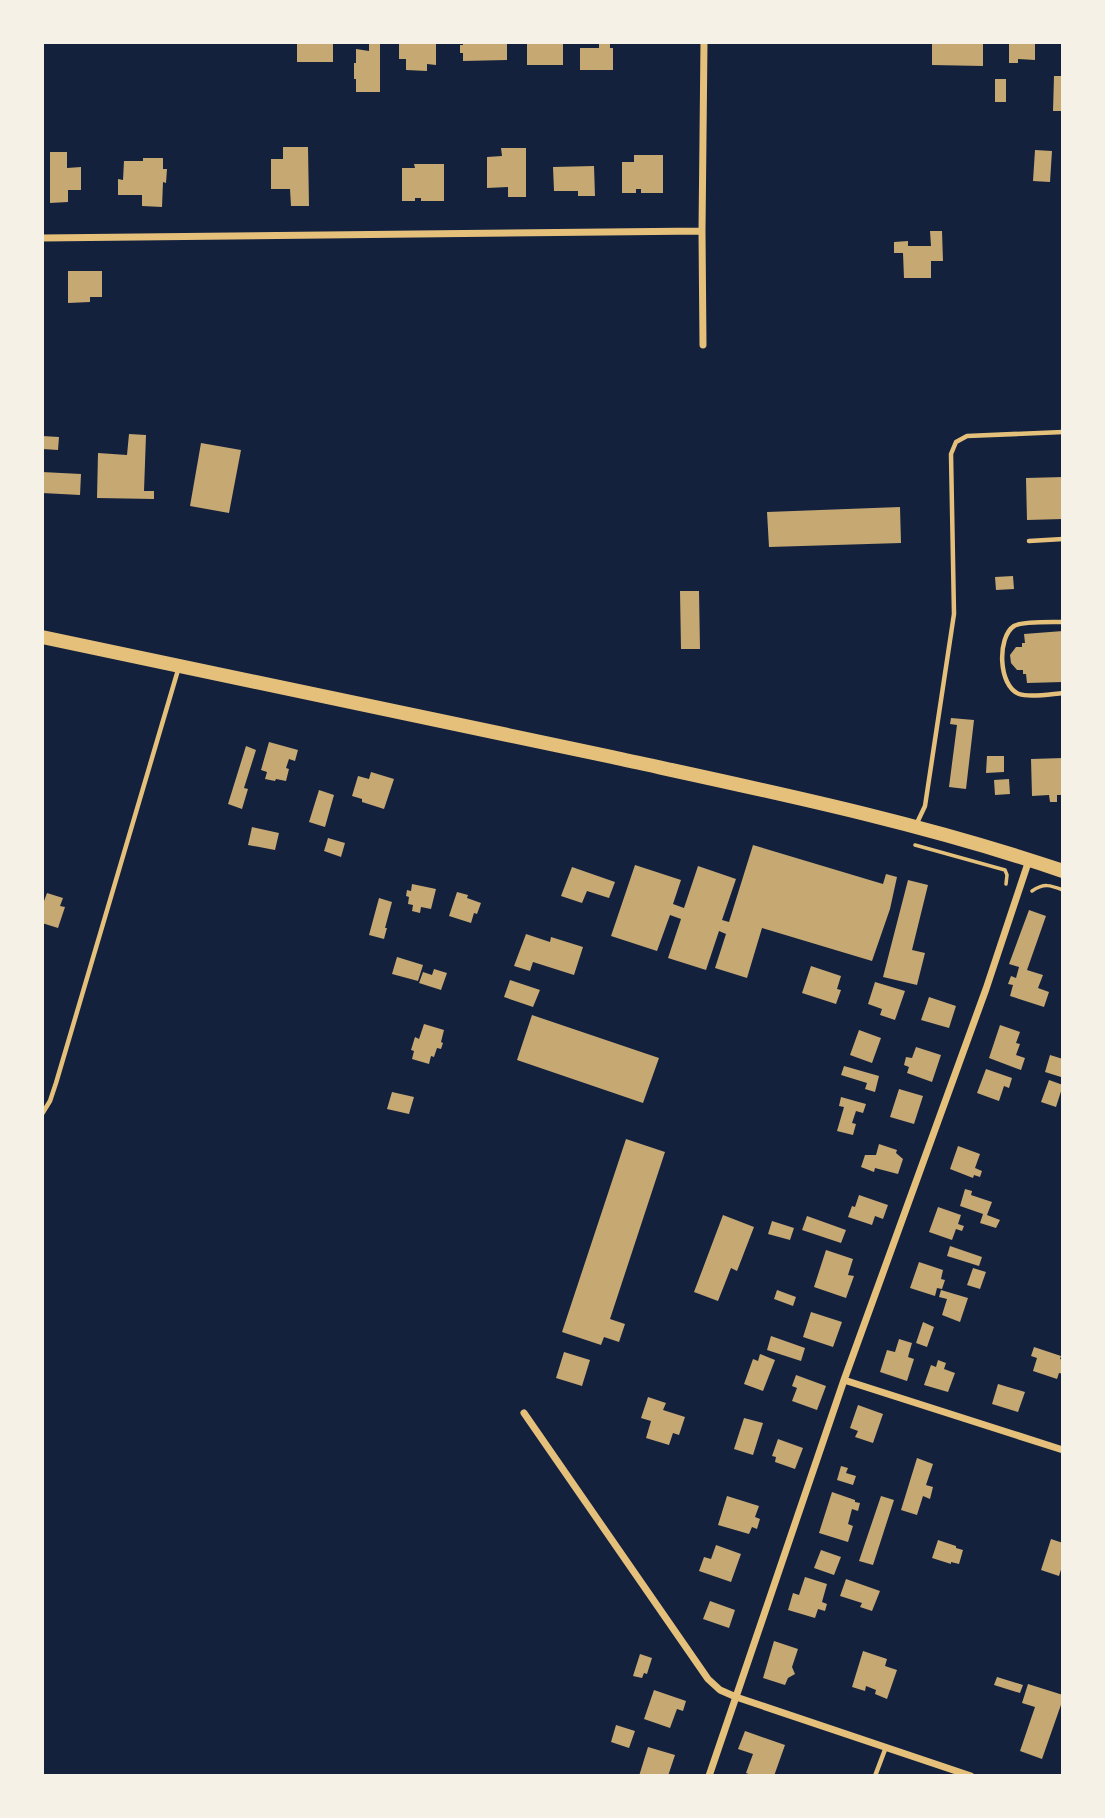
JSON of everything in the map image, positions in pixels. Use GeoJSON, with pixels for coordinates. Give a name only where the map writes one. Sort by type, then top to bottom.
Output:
{"type":"FeatureCollection","features":[{"type":"Feature","properties":{"kind":"main road"},"geometry":{"type":"LineString","coordinates":[[42,637],[817,803],[960,839],[1063,872]]}},
{"type":"Feature","properties":{"kind":"street"},"geometry":{"type":"LineString","coordinates":[[703,345],[704,42]]}},
{"type":"Feature","properties":{"kind":"street"},"geometry":{"type":"LineString","coordinates":[[42,238],[702,231]]}},
{"type":"Feature","properties":{"kind":"street"},"geometry":{"type":"LineString","coordinates":[[709,1776],[844,1380],[986,989],[1029,860]]}},
{"type":"Feature","properties":{"kind":"street"},"geometry":{"type":"LineString","coordinates":[[844,1380],[1063,1450]]}},
{"type":"Feature","properties":{"kind":"street"},"geometry":{"type":"LineString","coordinates":[[524,1413],[708,1679],[720,1690],[971,1776]]}},
{"type":"Feature","properties":{"kind":"lane"},"geometry":{"type":"LineString","coordinates":[[915,827],[925,806],[954,614],[951,454],[956,442],[967,436],[1063,432]]}},
{"type":"Feature","properties":{"kind":"lane"},"geometry":{"type":"LineString","coordinates":[[1029,541],[1063,539]]}},
{"type":"Feature","properties":{"kind":"lane"},"geometry":{"type":"LineString","coordinates":[[1063,622],[1016,624],[1006,633],[1003,648],[1003,676],[1008,687],[1019,694],[1063,693]]}},
{"type":"Feature","properties":{"kind":"lane"},"geometry":{"type":"LineString","coordinates":[[42,1114],[57,1083],[179,666]]}},
{"type":"Feature","properties":{"kind":"lane"},"geometry":{"type":"LineString","coordinates":[[875,1776],[886,1747]]}},
{"type":"Feature","properties":{"kind":"path"},"geometry":{"type":"LineString","coordinates":[[1031,893],[1046,885],[1063,890]]}},
{"type":"Feature","properties":{"kind":"building"},"geometry":{"type":"Polygon","coordinates":[[[297,42],[333,42],[333,62],[297,62],[297,42]]]}},
{"type":"Feature","properties":{"kind":"building"},"geometry":{"type":"Polygon","coordinates":[[[369,42],[380,42],[380,92],[356,92],[356,49],[369,51],[369,42]]]}},
{"type":"Feature","properties":{"kind":"building"},"geometry":{"type":"Polygon","coordinates":[[[399,42],[436,42],[436,65],[427,64],[427,71],[406,70],[406,59],[399,59],[399,42]]]}},
{"type":"Feature","properties":{"kind":"building"},"geometry":{"type":"Polygon","coordinates":[[[463,42],[507,42],[507,60],[463,61],[460,45],[463,45],[463,42]]]}},
{"type":"Feature","properties":{"kind":"building"},"geometry":{"type":"Polygon","coordinates":[[[527,42],[563,42],[563,65],[527,65],[527,42]]]}},
{"type":"Feature","properties":{"kind":"building"},"geometry":{"type":"Polygon","coordinates":[[[599,42],[610,42],[610,48],[613,48],[613,70],[580,70],[580,48],[599,48],[599,42]]]}},
{"type":"Feature","properties":{"kind":"building"},"geometry":{"type":"Polygon","coordinates":[[[1009,42],[1035,42],[1035,60],[1018,59],[1018,63],[1009,63],[1009,42]]]}},
{"type":"Feature","properties":{"kind":"building"},"geometry":{"type":"Polygon","coordinates":[[[932,43],[983,43],[983,66],[932,65],[932,43]]]}},
{"type":"Feature","properties":{"kind":"building"},"geometry":{"type":"Polygon","coordinates":[[[1054,76],[1063,76],[1063,111],[1053,111],[1054,76]]]}},
{"type":"Feature","properties":{"kind":"building"},"geometry":{"type":"Polygon","coordinates":[[[995,79],[1006,79],[1006,102],[995,102],[995,79]]]}},
{"type":"Feature","properties":{"kind":"building"},"geometry":{"type":"Polygon","coordinates":[[[283,147],[308,147],[309,206],[291,206],[290,189],[271,189],[271,159],[283,159],[283,147]]]}},
{"type":"Feature","properties":{"kind":"building"},"geometry":{"type":"Polygon","coordinates":[[[501,148],[526,148],[526,197],[508,197],[508,187],[487,188],[487,157],[502,156],[501,148]]]}},
{"type":"Feature","properties":{"kind":"building"},"geometry":{"type":"Polygon","coordinates":[[[1035,150],[1052,151],[1050,182],[1033,181],[1035,150]]]}},
{"type":"Feature","properties":{"kind":"building"},"geometry":{"type":"Polygon","coordinates":[[[50,152],[67,152],[67,168],[81,167],[81,190],[68,190],[68,202],[50,203],[50,152]]]}},
{"type":"Feature","properties":{"kind":"building"},"geometry":{"type":"Polygon","coordinates":[[[634,155],[663,155],[663,193],[641,193],[641,189],[636,189],[636,193],[622,193],[622,162],[634,162],[634,155]]]}},
{"type":"Feature","properties":{"kind":"building"},"geometry":{"type":"Polygon","coordinates":[[[143,158],[163,158],[163,169],[167,169],[166,183],[163,182],[162,207],[142,206],[142,195],[118,195],[118,179],[123,180],[124,161],[143,161],[143,158]]]}},
{"type":"Feature","properties":{"kind":"building"},"geometry":{"type":"Polygon","coordinates":[[[414,164],[444,164],[444,201],[421,201],[421,198],[415,198],[415,201],[402,201],[402,168],[415,168],[414,164]]]}},
{"type":"Feature","properties":{"kind":"building"},"geometry":{"type":"Polygon","coordinates":[[[594,166],[595,196],[578,196],[578,191],[554,191],[553,167],[594,166]]]}},
{"type":"Feature","properties":{"kind":"building"},"geometry":{"type":"Polygon","coordinates":[[[930,231],[942,231],[943,261],[931,261],[931,278],[904,278],[903,253],[894,253],[894,242],[908,241],[908,246],[931,246],[930,231]]]}},
{"type":"Feature","properties":{"kind":"building"},"geometry":{"type":"Polygon","coordinates":[[[68,271],[102,271],[102,297],[90,297],[90,302],[68,303],[68,271]]]}},
{"type":"Feature","properties":{"kind":"building"},"geometry":{"type":"Polygon","coordinates":[[[129,434],[146,435],[144,491],[154,491],[154,499],[97,498],[98,453],[127,455],[129,434]]]}},
{"type":"Feature","properties":{"kind":"building"},"geometry":{"type":"Polygon","coordinates":[[[42,436],[59,437],[58,450],[42,449],[42,436]]]}},
{"type":"Feature","properties":{"kind":"building"},"geometry":{"type":"Polygon","coordinates":[[[201,443],[241,450],[229,513],[190,506],[201,443]]]}},
{"type":"Feature","properties":{"kind":"building"},"geometry":{"type":"Polygon","coordinates":[[[42,472],[81,474],[80,495],[42,493],[42,472]]]}},
{"type":"Feature","properties":{"kind":"building"},"geometry":{"type":"Polygon","coordinates":[[[1063,477],[1063,519],[1027,520],[1026,478],[1063,477]]]}},
{"type":"Feature","properties":{"kind":"building"},"geometry":{"type":"Polygon","coordinates":[[[900,507],[901,543],[769,547],[767,512],[900,507]]]}},
{"type":"Feature","properties":{"kind":"building"},"geometry":{"type":"Polygon","coordinates":[[[1013,576],[1014,589],[996,590],[995,577],[1013,576]]]}},
{"type":"Feature","properties":{"kind":"building"},"geometry":{"type":"Polygon","coordinates":[[[680,591],[699,591],[700,649],[681,649],[680,591]]]}},
{"type":"Feature","properties":{"kind":"building"},"geometry":{"type":"Polygon","coordinates":[[[1063,631],[1063,682],[1027,683],[1026,674],[1011,663],[1010,655],[1016,647],[1022,647],[1022,643],[1025,643],[1024,634],[1063,631]]]}},
{"type":"Feature","properties":{"kind":"building"},"geometry":{"type":"Polygon","coordinates":[[[951,718],[974,720],[966,789],[949,787],[957,725],[950,724],[951,718]]]}},
{"type":"Feature","properties":{"kind":"building"},"geometry":{"type":"Polygon","coordinates":[[[269,742],[298,750],[295,761],[289,759],[286,781],[265,779],[267,772],[261,770],[269,742]]]}},
{"type":"Feature","properties":{"kind":"building"},"geometry":{"type":"Polygon","coordinates":[[[246,746],[256,750],[244,788],[248,789],[242,809],[228,804],[246,746]]]}},
{"type":"Feature","properties":{"kind":"building"},"geometry":{"type":"Polygon","coordinates":[[[987,756],[1004,756],[1004,772],[986,773],[987,756]]]}},
{"type":"Feature","properties":{"kind":"building"},"geometry":{"type":"Polygon","coordinates":[[[1063,758],[1063,795],[1057,795],[1057,802],[1050,802],[1049,795],[1032,796],[1031,759],[1063,758]]]}},
{"type":"Feature","properties":{"kind":"building"},"geometry":{"type":"Polygon","coordinates":[[[371,772],[394,779],[384,809],[352,796],[358,776],[369,779],[371,772]]]}},
{"type":"Feature","properties":{"kind":"building"},"geometry":{"type":"Polygon","coordinates":[[[1009,779],[1010,794],[995,795],[994,780],[1009,779]]]}},
{"type":"Feature","properties":{"kind":"building"},"geometry":{"type":"Polygon","coordinates":[[[319,790],[334,795],[325,827],[309,822],[319,790]]]}},
{"type":"Feature","properties":{"kind":"building"},"geometry":{"type":"Polygon","coordinates":[[[252,827],[279,833],[275,850],[248,845],[252,827]]]}},
{"type":"Feature","properties":{"kind":"building"},"geometry":{"type":"Polygon","coordinates":[[[328,838],[345,843],[341,857],[324,851],[328,838]]]}},
{"type":"Feature","properties":{"kind":"building"},"geometry":{"type":"Polygon","coordinates":[[[753,845],[883,884],[886,874],[897,877],[890,909],[872,961],[762,928],[747,978],[715,968],[726,934],[719,931],[706,970],[668,958],[681,919],[670,915],[657,951],[611,936],[635,865],[681,880],[673,904],[684,908],[698,866],[736,879],[722,920],[729,922],[753,845]]]}},
{"type":"Feature","properties":{"kind":"building"},"geometry":{"type":"Polygon","coordinates":[[[572,867],[615,882],[609,898],[587,891],[582,903],[561,896],[572,867]]]}},
{"type":"Feature","properties":{"kind":"building"},"geometry":{"type":"Polygon","coordinates":[[[908,880],[928,885],[912,950],[925,953],[917,985],[883,977],[908,880]]]}},
{"type":"Feature","properties":{"kind":"building"},"geometry":{"type":"Polygon","coordinates":[[[412,884],[436,889],[431,909],[421,907],[420,913],[412,911],[413,905],[408,904],[409,897],[406,896],[407,890],[411,891],[412,884]]]}},
{"type":"Feature","properties":{"kind":"building"},"geometry":{"type":"Polygon","coordinates":[[[457,892],[481,903],[471,923],[449,916],[457,892]]]}},
{"type":"Feature","properties":{"kind":"building"},"geometry":{"type":"Polygon","coordinates":[[[47,893],[63,898],[60,906],[65,907],[58,928],[42,923],[42,900],[44,901],[47,893]]]}},
{"type":"Feature","properties":{"kind":"building"},"geometry":{"type":"Polygon","coordinates":[[[379,898],[392,902],[384,939],[369,935],[379,898]]]}},
{"type":"Feature","properties":{"kind":"building"},"geometry":{"type":"Polygon","coordinates":[[[1029,910],[1046,916],[1027,970],[1043,975],[1038,988],[1049,992],[1044,1007],[1010,996],[1013,985],[1008,984],[1011,976],[1016,978],[1019,967],[1009,964],[1029,910]]]}},
{"type":"Feature","properties":{"kind":"building"},"geometry":{"type":"Polygon","coordinates":[[[526,934],[550,942],[551,937],[583,947],[574,975],[533,962],[530,971],[514,966],[526,934]]]}},
{"type":"Feature","properties":{"kind":"building"},"geometry":{"type":"Polygon","coordinates":[[[397,957],[423,965],[418,981],[392,974],[397,957]]]}},
{"type":"Feature","properties":{"kind":"building"},"geometry":{"type":"Polygon","coordinates":[[[811,966],[841,976],[837,989],[841,990],[836,1004],[802,993],[811,966]]]}},
{"type":"Feature","properties":{"kind":"building"},"geometry":{"type":"Polygon","coordinates":[[[434,969],[447,973],[441,990],[419,983],[423,972],[432,975],[434,969]]]}},
{"type":"Feature","properties":{"kind":"building"},"geometry":{"type":"Polygon","coordinates":[[[510,980],[540,990],[533,1007],[504,997],[510,980]]]}},
{"type":"Feature","properties":{"kind":"building"},"geometry":{"type":"Polygon","coordinates":[[[875,982],[905,991],[895,1020],[880,1015],[882,1009],[868,1004],[875,982]]]}},
{"type":"Feature","properties":{"kind":"building"},"geometry":{"type":"Polygon","coordinates":[[[929,997],[956,1006],[949,1028],[921,1020],[929,997]]]}},
{"type":"Feature","properties":{"kind":"building"},"geometry":{"type":"Polygon","coordinates":[[[532,1015],[659,1058],[643,1103],[517,1060],[532,1015]]]}},
{"type":"Feature","properties":{"kind":"building"},"geometry":{"type":"Polygon","coordinates":[[[424,1024],[444,1030],[441,1049],[437,1048],[429,1064],[412,1059],[414,1051],[411,1050],[415,1037],[419,1039],[424,1024]]]}},
{"type":"Feature","properties":{"kind":"building"},"geometry":{"type":"Polygon","coordinates":[[[1000,1025],[1020,1032],[1016,1055],[1025,1058],[1021,1070],[989,1058],[1000,1025]]]}},
{"type":"Feature","properties":{"kind":"building"},"geometry":{"type":"Polygon","coordinates":[[[859,1030],[881,1038],[872,1063],[850,1055],[859,1030]]]}},
{"type":"Feature","properties":{"kind":"building"},"geometry":{"type":"Polygon","coordinates":[[[916,1047],[941,1055],[932,1082],[907,1073],[909,1067],[904,1065],[906,1057],[912,1058],[916,1047]]]}},
{"type":"Feature","properties":{"kind":"building"},"geometry":{"type":"Polygon","coordinates":[[[1050,1055],[1063,1059],[1061,1077],[1045,1072],[1050,1055]]]}},
{"type":"Feature","properties":{"kind":"building"},"geometry":{"type":"Polygon","coordinates":[[[844,1066],[879,1076],[875,1092],[865,1089],[867,1083],[841,1075],[844,1066]]]}},
{"type":"Feature","properties":{"kind":"building"},"geometry":{"type":"Polygon","coordinates":[[[986,1069],[1012,1078],[1009,1088],[1004,1086],[999,1101],[977,1093],[986,1069]]]}},
{"type":"Feature","properties":{"kind":"building"},"geometry":{"type":"Polygon","coordinates":[[[1049,1080],[1063,1085],[1056,1107],[1041,1102],[1049,1080]]]}},
{"type":"Feature","properties":{"kind":"building"},"geometry":{"type":"Polygon","coordinates":[[[899,1089],[923,1096],[914,1124],[890,1117],[899,1089]]]}},
{"type":"Feature","properties":{"kind":"building"},"geometry":{"type":"Polygon","coordinates":[[[392,1092],[414,1097],[409,1114],[387,1109],[392,1092]]]}},
{"type":"Feature","properties":{"kind":"building"},"geometry":{"type":"Polygon","coordinates":[[[841,1097],[866,1104],[863,1113],[856,1111],[852,1123],[856,1124],[853,1135],[837,1131],[844,1107],[839,1106],[841,1097]]]}},
{"type":"Feature","properties":{"kind":"building"},"geometry":{"type":"Polygon","coordinates":[[[626,1139],[665,1152],[610,1319],[625,1324],[619,1342],[604,1337],[601,1345],[562,1332],[626,1139]]]}},
{"type":"Feature","properties":{"kind":"building"},"geometry":{"type":"Polygon","coordinates":[[[879,1144],[897,1150],[896,1153],[903,1159],[898,1174],[875,1168],[874,1172],[861,1167],[865,1155],[876,1155],[879,1144]]]}},
{"type":"Feature","properties":{"kind":"building"},"geometry":{"type":"Polygon","coordinates":[[[958,1146],[980,1154],[975,1168],[982,1171],[980,1177],[974,1175],[973,1178],[950,1169],[958,1146]]]}},
{"type":"Feature","properties":{"kind":"building"},"geometry":{"type":"Polygon","coordinates":[[[965,1189],[972,1191],[971,1195],[992,1202],[987,1215],[1000,1220],[996,1228],[980,1223],[983,1214],[960,1206],[965,1189]]]}},
{"type":"Feature","properties":{"kind":"building"},"geometry":{"type":"Polygon","coordinates":[[[859,1195],[888,1205],[883,1219],[875,1216],[872,1225],[848,1217],[859,1195]]]}},
{"type":"Feature","properties":{"kind":"building"},"geometry":{"type":"Polygon","coordinates":[[[938,1207],[961,1215],[958,1224],[964,1226],[962,1231],[956,1229],[952,1240],[929,1232],[938,1207]]]}},
{"type":"Feature","properties":{"kind":"building"},"geometry":{"type":"Polygon","coordinates":[[[723,1215],[754,1227],[737,1271],[731,1268],[718,1301],[694,1292],[723,1215]]]}},
{"type":"Feature","properties":{"kind":"building"},"geometry":{"type":"Polygon","coordinates":[[[807,1216],[846,1230],[841,1243],[802,1230],[807,1216]]]}},
{"type":"Feature","properties":{"kind":"building"},"geometry":{"type":"Polygon","coordinates":[[[772,1221],[794,1228],[790,1240],[768,1234],[772,1221]]]}},
{"type":"Feature","properties":{"kind":"building"},"geometry":{"type":"Polygon","coordinates":[[[950,1246],[982,1257],[979,1266],[947,1256],[950,1246]]]}},
{"type":"Feature","properties":{"kind":"building"},"geometry":{"type":"Polygon","coordinates":[[[826,1250],[853,1259],[848,1275],[854,1276],[846,1298],[814,1287],[826,1250]]]}},
{"type":"Feature","properties":{"kind":"building"},"geometry":{"type":"Polygon","coordinates":[[[919,1262],[943,1270],[941,1279],[945,1280],[942,1289],[937,1288],[935,1296],[910,1288],[919,1262]]]}},
{"type":"Feature","properties":{"kind":"building"},"geometry":{"type":"Polygon","coordinates":[[[973,1268],[986,1272],[980,1289],[967,1285],[973,1268]]]}},
{"type":"Feature","properties":{"kind":"building"},"geometry":{"type":"Polygon","coordinates":[[[777,1290],[796,1297],[793,1306],[774,1299],[777,1290]]]}},
{"type":"Feature","properties":{"kind":"building"},"geometry":{"type":"Polygon","coordinates":[[[941,1290],[968,1298],[960,1322],[942,1315],[947,1299],[939,1297],[941,1290]]]}},
{"type":"Feature","properties":{"kind":"building"},"geometry":{"type":"Polygon","coordinates":[[[811,1312],[842,1322],[833,1347],[803,1337],[811,1312]]]}},
{"type":"Feature","properties":{"kind":"building"},"geometry":{"type":"Polygon","coordinates":[[[923,1322],[934,1327],[927,1347],[916,1343],[923,1322]]]}},
{"type":"Feature","properties":{"kind":"building"},"geometry":{"type":"Polygon","coordinates":[[[771,1336],[805,1348],[801,1361],[767,1350],[771,1336]]]}},
{"type":"Feature","properties":{"kind":"building"},"geometry":{"type":"Polygon","coordinates":[[[899,1339],[912,1343],[908,1357],[914,1359],[907,1381],[880,1372],[887,1350],[895,1352],[899,1339]]]}},
{"type":"Feature","properties":{"kind":"building"},"geometry":{"type":"Polygon","coordinates":[[[1034,1347],[1061,1356],[1063,1374],[1059,1373],[1057,1379],[1033,1371],[1037,1358],[1031,1356],[1034,1347]]]}},
{"type":"Feature","properties":{"kind":"building"},"geometry":{"type":"Polygon","coordinates":[[[564,1352],[590,1360],[582,1386],[556,1378],[564,1352]]]}},
{"type":"Feature","properties":{"kind":"building"},"geometry":{"type":"Polygon","coordinates":[[[760,1354],[775,1360],[763,1391],[744,1384],[753,1359],[758,1361],[760,1354]]]}},
{"type":"Feature","properties":{"kind":"building"},"geometry":{"type":"Polygon","coordinates":[[[938,1360],[946,1363],[944,1369],[955,1373],[948,1392],[924,1385],[931,1365],[936,1367],[938,1360]]]}},
{"type":"Feature","properties":{"kind":"building"},"geometry":{"type":"Polygon","coordinates":[[[796,1375],[826,1386],[817,1410],[792,1401],[797,1388],[792,1386],[796,1375]]]}},
{"type":"Feature","properties":{"kind":"building"},"geometry":{"type":"Polygon","coordinates":[[[998,1384],[1025,1392],[1018,1412],[992,1404],[998,1384]]]}},
{"type":"Feature","properties":{"kind":"building"},"geometry":{"type":"Polygon","coordinates":[[[648,1397],[666,1403],[663,1410],[685,1417],[679,1435],[673,1433],[669,1445],[646,1438],[651,1421],[641,1418],[648,1397]]]}},
{"type":"Feature","properties":{"kind":"building"},"geometry":{"type":"Polygon","coordinates":[[[858,1405],[883,1414],[873,1443],[855,1437],[858,1431],[850,1428],[858,1405]]]}},
{"type":"Feature","properties":{"kind":"building"},"geometry":{"type":"Polygon","coordinates":[[[744,1418],[763,1423],[753,1455],[734,1449],[744,1418]]]}},
{"type":"Feature","properties":{"kind":"building"},"geometry":{"type":"Polygon","coordinates":[[[778,1439],[803,1448],[795,1469],[775,1462],[776,1457],[772,1456],[778,1439]]]}},
{"type":"Feature","properties":{"kind":"building"},"geometry":{"type":"Polygon","coordinates":[[[917,1458],[933,1464],[926,1485],[933,1487],[930,1499],[923,1496],[917,1515],[901,1510],[917,1458]]]}},
{"type":"Feature","properties":{"kind":"building"},"geometry":{"type":"Polygon","coordinates":[[[841,1466],[848,1468],[846,1473],[856,1476],[853,1485],[837,1480],[841,1466]]]}},
{"type":"Feature","properties":{"kind":"building"},"geometry":{"type":"Polygon","coordinates":[[[832,1492],[860,1503],[858,1511],[852,1509],[848,1524],[853,1526],[848,1542],[819,1533],[832,1492]]]}},
{"type":"Feature","properties":{"kind":"building"},"geometry":{"type":"Polygon","coordinates":[[[727,1496],[759,1506],[755,1517],[760,1519],[757,1529],[752,1527],[749,1534],[718,1525],[727,1496]]]}},
{"type":"Feature","properties":{"kind":"building"},"geometry":{"type":"Polygon","coordinates":[[[881,1496],[894,1500],[873,1565],[859,1561],[881,1496]]]}},
{"type":"Feature","properties":{"kind":"building"},"geometry":{"type":"Polygon","coordinates":[[[1051,1539],[1063,1543],[1063,1563],[1059,1576],[1041,1570],[1051,1539]]]}},
{"type":"Feature","properties":{"kind":"building"},"geometry":{"type":"Polygon","coordinates":[[[938,1540],[963,1550],[959,1564],[932,1558],[938,1540]]]}},
{"type":"Feature","properties":{"kind":"building"},"geometry":{"type":"Polygon","coordinates":[[[716,1545],[741,1554],[731,1582],[699,1571],[704,1557],[711,1559],[716,1545]]]}},
{"type":"Feature","properties":{"kind":"building"},"geometry":{"type":"Polygon","coordinates":[[[821,1550],[841,1557],[834,1575],[814,1568],[821,1550]]]}},
{"type":"Feature","properties":{"kind":"building"},"geometry":{"type":"Polygon","coordinates":[[[805,1577],[827,1584],[822,1602],[827,1604],[825,1611],[818,1609],[815,1618],[788,1610],[793,1593],[799,1595],[805,1577]]]}},
{"type":"Feature","properties":{"kind":"building"},"geometry":{"type":"Polygon","coordinates":[[[846,1579],[880,1591],[872,1611],[860,1607],[862,1603],[840,1596],[846,1579]]]}},
{"type":"Feature","properties":{"kind":"building"},"geometry":{"type":"Polygon","coordinates":[[[710,1601],[735,1610],[729,1628],[703,1619],[710,1601]]]}},
{"type":"Feature","properties":{"kind":"building"},"geometry":{"type":"Polygon","coordinates":[[[774,1641],[798,1649],[792,1667],[795,1674],[788,1678],[785,1685],[763,1678],[774,1641]]]}},
{"type":"Feature","properties":{"kind":"building"},"geometry":{"type":"Polygon","coordinates":[[[863,1651],[887,1659],[885,1666],[897,1670],[887,1699],[866,1686],[865,1691],[852,1687],[863,1651]]]}},
{"type":"Feature","properties":{"kind":"building"},"geometry":{"type":"Polygon","coordinates":[[[640,1654],[652,1658],[647,1674],[644,1673],[642,1678],[633,1676],[640,1654]]]}},
{"type":"Feature","properties":{"kind":"building"},"geometry":{"type":"Polygon","coordinates":[[[997,1677],[1023,1685],[1020,1693],[994,1685],[997,1677]]]}},
{"type":"Feature","properties":{"kind":"building"},"geometry":{"type":"Polygon","coordinates":[[[1028,1684],[1063,1695],[1042,1759],[1020,1751],[1035,1707],[1022,1703],[1028,1684]]]}},
{"type":"Feature","properties":{"kind":"building"},"geometry":{"type":"Polygon","coordinates":[[[654,1690],[686,1701],[683,1711],[677,1709],[670,1728],[644,1719],[654,1690]]]}},
{"type":"Feature","properties":{"kind":"building"},"geometry":{"type":"Polygon","coordinates":[[[616,1725],[635,1731],[629,1748],[611,1742],[616,1725]]]}},
{"type":"Feature","properties":{"kind":"building"},"geometry":{"type":"Polygon","coordinates":[[[745,1731],[785,1745],[774,1776],[754,1776],[746,1773],[753,1754],[738,1749],[745,1731]]]}},
{"type":"Feature","properties":{"kind":"building"},"geometry":{"type":"Polygon","coordinates":[[[648,1747],[675,1755],[668,1776],[639,1776],[648,1747]]]}}]}
